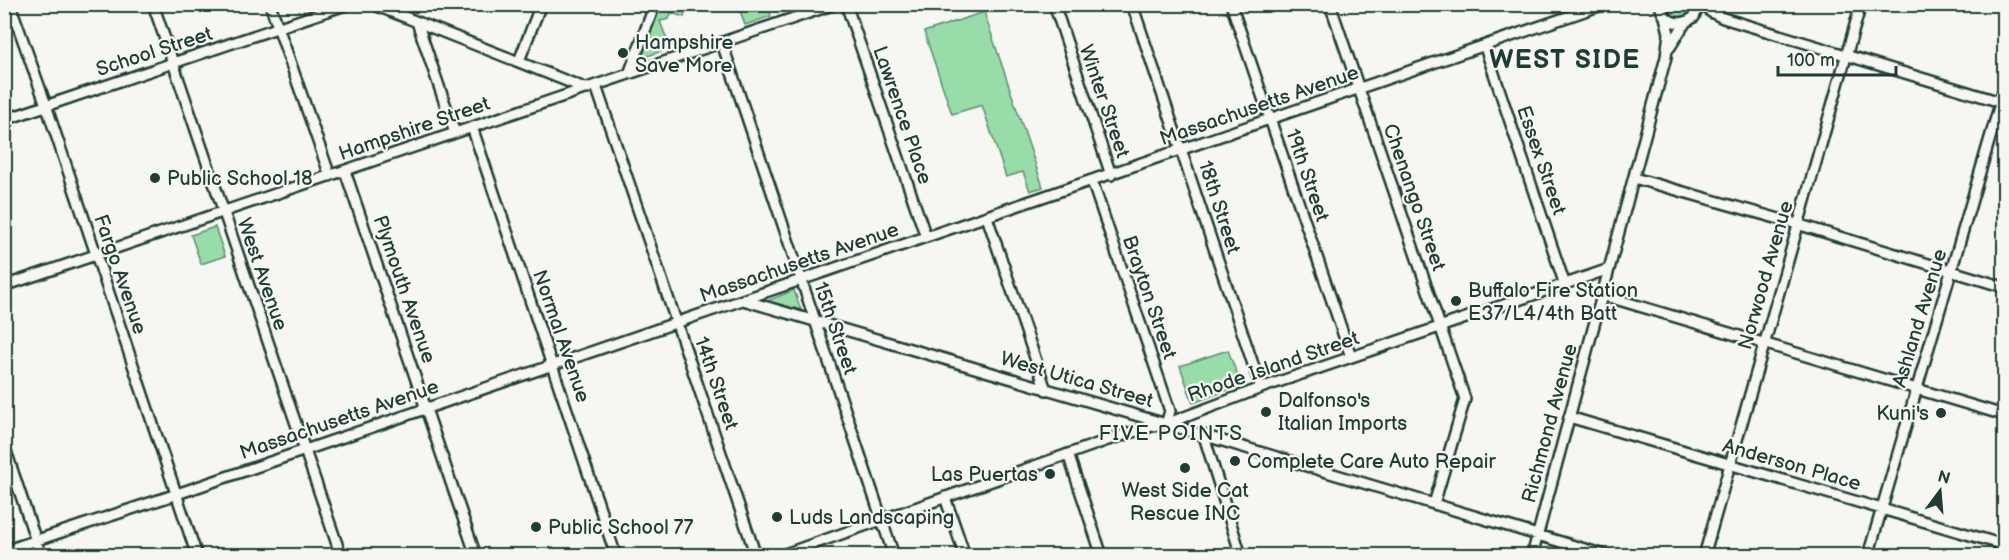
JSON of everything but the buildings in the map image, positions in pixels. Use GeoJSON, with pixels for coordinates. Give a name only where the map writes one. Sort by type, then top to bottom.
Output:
{"type":"FeatureCollection","features":[{"type":"Feature","properties":{"kind":"street","name":"Fargo Avenue"},"geometry":{"type":"LineString","coordinates":[[10,4],[197,555]]}},
{"type":"Feature","properties":{"kind":"street","name":"West Avenue"},"geometry":{"type":"LineString","coordinates":[[153,4],[341,555]]}},
{"type":"Feature","properties":{"kind":"street"},"geometry":{"type":"LineString","coordinates":[[270,4],[330,176]]}},
{"type":"Feature","properties":{"kind":"street","name":"School Street"},"geometry":{"type":"LineString","coordinates":[[4,120],[348,4]]}},
{"type":"Feature","properties":{"kind":"street"},"geometry":{"type":"LineString","coordinates":[[372,4],[396,9],[417,22],[591,87]]}},
{"type":"Feature","properties":{"kind":"street"},"geometry":{"type":"LineString","coordinates":[[519,61],[541,4]]}},
{"type":"Feature","properties":{"kind":"street"},"geometry":{"type":"LineString","coordinates":[[629,74],[655,4]]}},
{"type":"Feature","properties":{"kind":"street","name":"Hampshire Street"},"geometry":{"type":"LineString","coordinates":[[4,286],[836,4]]}},
{"type":"Feature","properties":{"kind":"street","name":"Lawrence Place"},"geometry":{"type":"LineString","coordinates":[[846,4],[926,237]]}},
{"type":"Feature","properties":{"kind":"street","name":"Winter Street"},"geometry":{"type":"LineString","coordinates":[[1054,4],[1111,175]]}},
{"type":"Feature","properties":{"kind":"street","name":"18th Street"},"geometry":{"type":"LineString","coordinates":[[1132,4],[1261,388]]}},
{"type":"Feature","properties":{"kind":"street","name":"19th Street"},"geometry":{"type":"LineString","coordinates":[[1231,4],[1351,357]]}},
{"type":"Feature","properties":{"kind":"street","name":"Chenango Street"},"geometry":{"type":"LineString","coordinates":[[1330,4],[1465,399],[1434,504]]}},
{"type":"Feature","properties":{"kind":"street","name":"Massachusetts Avenue"},"geometry":{"type":"LineString","coordinates":[[4,551],[1182,151],[1605,4]]}},
{"type":"Feature","properties":{"kind":"street"},"geometry":{"type":"LineString","coordinates":[[1659,9],[1676,23],[1685,23],[1694,17],[1701,4],[1713,14],[1723,18],[2003,102]]}},
{"type":"Feature","properties":{"kind":"street","name":"Norwood Avenue"},"geometry":{"type":"LineString","coordinates":[[1704,555],[1861,4]]}},
{"type":"Feature","properties":{"kind":"street","name":"Richmond Avenue"},"geometry":{"type":"LineString","coordinates":[[1532,555],[1666,57],[1670,33],[1659,9]]}},
{"type":"Feature","properties":{"kind":"street"},"geometry":{"type":"LineString","coordinates":[[1694,17],[1723,18]]}},
{"type":"Feature","properties":{"kind":"street"},"geometry":{"type":"LineString","coordinates":[[417,22],[454,134]]}},
{"type":"Feature","properties":{"kind":"street","name":"Richmond Avenue"},"geometry":{"type":"LineString","coordinates":[[1666,57],[1685,23]]}},
{"type":"Feature","properties":{"kind":"street","name":"15th Street"},"geometry":{"type":"LineString","coordinates":[[722,43],[894,555]]}},
{"type":"Feature","properties":{"kind":"street","name":"Essex Street"},"geometry":{"type":"LineString","coordinates":[[1485,47],[1564,285]]}},
{"type":"Feature","properties":{"kind":"street","name":"14th Street"},"geometry":{"type":"LineString","coordinates":[[591,87],[677,322],[756,555]]}},
{"type":"Feature","properties":{"kind":"street","name":"Ashland Avenue"},"geometry":{"type":"LineString","coordinates":[[1868,555],[2003,102],[2004,90]]}},
{"type":"Feature","properties":{"kind":"street","name":"Normal Avenue"},"geometry":{"type":"LineString","coordinates":[[472,128],[616,555]]}},
{"type":"Feature","properties":{"kind":"street","name":"Plymouth Avenue"},"geometry":{"type":"LineString","coordinates":[[345,171],[476,555]]}},
{"type":"Feature","properties":{"kind":"street"},"geometry":{"type":"LineString","coordinates":[[1634,178],[1797,224],[2004,287]]}},
{"type":"Feature","properties":{"kind":"street","name":"Brayton Street"},"geometry":{"type":"LineString","coordinates":[[1092,181],[1170,411],[1166,424]]}},
{"type":"Feature","properties":{"kind":"street"},"geometry":{"type":"LineString","coordinates":[[987,217],[1047,390]]}},
{"type":"Feature","properties":{"kind":"street","name":"Rhode Island Street"},"geometry":{"type":"LineString","coordinates":[[779,555],[1068,454],[1152,426],[1166,424],[1261,388],[1609,269]]}},
{"type":"Feature","properties":{"kind":"street"},"geometry":{"type":"LineString","coordinates":[[1602,295],[2004,415]]}},
{"type":"Feature","properties":{"kind":"street","name":"West Utica Street"},"geometry":{"type":"LineString","coordinates":[[742,300],[1608,555]]}},
{"type":"Feature","properties":{"kind":"street","name":"Anderson Place"},"geometry":{"type":"LineString","coordinates":[[1569,417],[2004,545]]}},
{"type":"Feature","properties":{"kind":"street"},"geometry":{"type":"LineString","coordinates":[[1204,436],[1241,555]]}},
{"type":"Feature","properties":{"kind":"street"},"geometry":{"type":"LineString","coordinates":[[4,446],[41,555]]}},
{"type":"Feature","properties":{"kind":"street"},"geometry":{"type":"LineString","coordinates":[[1068,454],[1102,555]]}},
{"type":"Feature","properties":{"kind":"street"},"geometry":{"type":"LineString","coordinates":[[945,497],[964,555]]}},
{"type":"Feature","properties":{"kind":"green space"},"geometry":{"type":"Polygon","coordinates":[[[660,5],[687,6],[684,17],[671,13],[669,19],[660,21],[670,48],[645,57],[642,54],[660,5]]]}},
{"type":"Feature","properties":{"kind":"green space"},"geometry":{"type":"Polygon","coordinates":[[[738,5],[767,5],[771,16],[745,25],[738,5]]]}},
{"type":"Feature","properties":{"kind":"green space"},"geometry":{"type":"Polygon","coordinates":[[[1667,5],[1693,5],[1688,14],[1679,17],[1672,14],[1667,5]]]}},
{"type":"Feature","properties":{"kind":"green space"},"geometry":{"type":"Polygon","coordinates":[[[984,12],[1043,187],[1030,191],[1023,172],[1006,177],[982,105],[952,114],[924,32],[984,12]]]}},
{"type":"Feature","properties":{"kind":"green space"},"geometry":{"type":"Polygon","coordinates":[[[215,227],[225,256],[201,264],[191,235],[215,227]]]}},
{"type":"Feature","properties":{"kind":"green space"},"geometry":{"type":"Polygon","coordinates":[[[794,290],[801,310],[767,301],[794,290]]]}},
{"type":"Feature","properties":{"kind":"green space"},"geometry":{"type":"Polygon","coordinates":[[[1228,350],[1241,385],[1193,403],[1180,366],[1228,350]]]}},
{"type":"Feature","properties":{"kind":"place","name":"Hampshire Save More"},"geometry":{"type":"Point","coordinates":[623,53]}},
{"type":"Feature","properties":{"kind":"place","name":"Public School 18"},"geometry":{"type":"Point","coordinates":[155,178]}},
{"type":"Feature","properties":{"kind":"place","name":"Buffalo Fire Station E37/L4/4th Batt"},"geometry":{"type":"Point","coordinates":[1456,301]}},
{"type":"Feature","properties":{"kind":"place","name":"Dalfonso's Italian Imports"},"geometry":{"type":"Point","coordinates":[1266,412]}},
{"type":"Feature","properties":{"kind":"place","name":"Kuni's"},"geometry":{"type":"Point","coordinates":[1941,413]}},
{"type":"Feature","properties":{"kind":"place","name":"Complete Care Auto Repair"},"geometry":{"type":"Point","coordinates":[1235,461]}},
{"type":"Feature","properties":{"kind":"place","name":"West Side Cat Rescue INC"},"geometry":{"type":"Point","coordinates":[1185,468]}},
{"type":"Feature","properties":{"kind":"place","name":"Las Puertas"},"geometry":{"type":"Point","coordinates":[1050,474]}},
{"type":"Feature","properties":{"kind":"place","name":"Luds Landscaping"},"geometry":{"type":"Point","coordinates":[777,517]}},
{"type":"Feature","properties":{"kind":"place","name":"Public School 77"},"geometry":{"type":"Point","coordinates":[536,527]}},
{"type":"Feature","properties":{"kind":"district","name":"WEST SIDE"},"geometry":{"type":"Point","coordinates":[1565,59]}},
{"type":"Feature","properties":{"kind":"district","name":"FIVE POINTS"},"geometry":{"type":"Point","coordinates":[1171,433]}}]}
